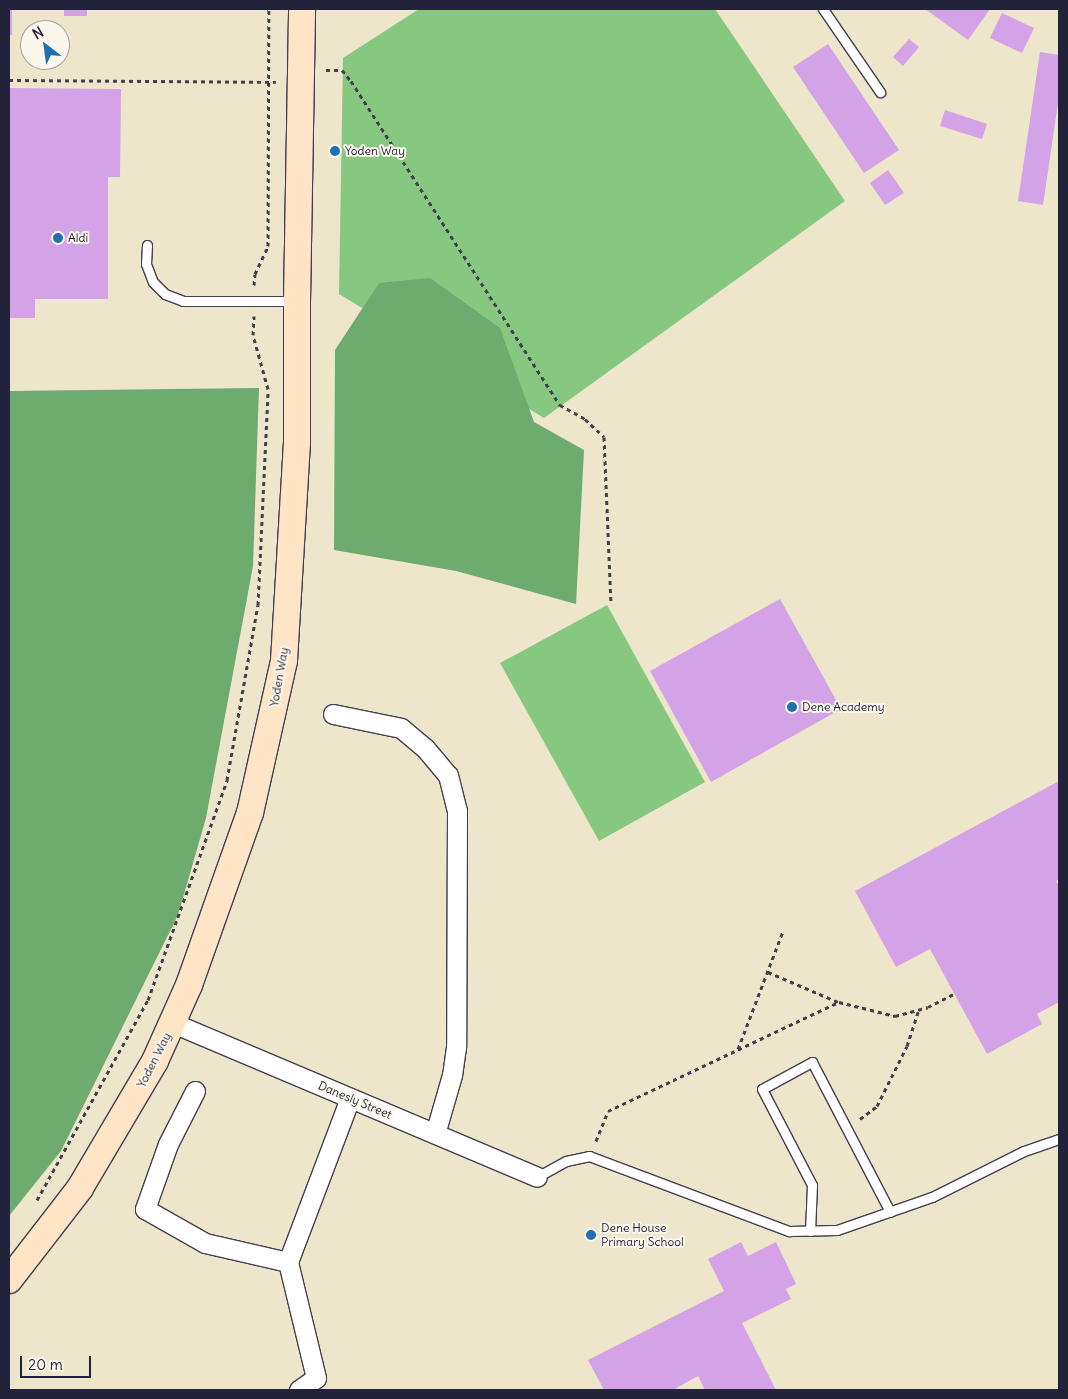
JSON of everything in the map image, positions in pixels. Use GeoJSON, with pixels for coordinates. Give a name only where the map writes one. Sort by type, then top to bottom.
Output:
{"type":"FeatureCollection","features":[{"type":"Feature","properties":{"kind":"main road","name":"Yoden Way"},"geometry":{"type":"LineString","coordinates":[[9,1280],[80,1188],[155,1061],[189,986],[250,813],[284,661],[297,443],[297,301],[302,9]]}},
{"type":"Feature","properties":{"kind":"street"},"geometry":{"type":"LineString","coordinates":[[333,714],[401,728],[425,748],[448,775],[457,810],[456,1047],[452,1075],[435,1134]]}},
{"type":"Feature","properties":{"kind":"street","name":"Danesly Street"},"geometry":{"type":"LineString","coordinates":[[173,1023],[537,1176]]}},
{"type":"Feature","properties":{"kind":"street"},"geometry":{"type":"LineString","coordinates":[[195,1091],[168,1144],[145,1209],[205,1243],[288,1262]]}},
{"type":"Feature","properties":{"kind":"street"},"geometry":{"type":"LineString","coordinates":[[299,1390],[316,1378],[288,1262],[350,1098]]}},
{"type":"Feature","properties":{"kind":"lane"},"geometry":{"type":"LineString","coordinates":[[823,9],[880,92]]}},
{"type":"Feature","properties":{"kind":"lane"},"geometry":{"type":"LineString","coordinates":[[146,245],[146,264],[153,282],[165,294],[183,302],[297,301]]}},
{"type":"Feature","properties":{"kind":"lane"},"geometry":{"type":"LineString","coordinates":[[810,1231],[812,1185],[762,1089],[812,1062],[890,1212]]}},
{"type":"Feature","properties":{"kind":"lane"},"geometry":{"type":"LineString","coordinates":[[537,1176],[566,1161],[590,1156],[789,1231],[837,1230],[932,1197],[1024,1151],[1059,1139]]}},
{"type":"Feature","properties":{"kind":"path"},"geometry":{"type":"LineString","coordinates":[[31,1207],[148,1000],[227,780],[258,605],[268,389],[253,335],[255,274],[268,246],[269,9]]}},
{"type":"Feature","properties":{"kind":"path"},"geometry":{"type":"LineString","coordinates":[[9,80],[301,82]]}},
{"type":"Feature","properties":{"kind":"path"},"geometry":{"type":"LineString","coordinates":[[351,81],[560,405],[585,420],[604,437],[611,603]]}},
{"type":"Feature","properties":{"kind":"path"},"geometry":{"type":"LineString","coordinates":[[738,1050],[783,931]]}},
{"type":"Feature","properties":{"kind":"path"},"geometry":{"type":"LineString","coordinates":[[768,972],[839,1002],[895,1016],[919,1009],[954,994]]}},
{"type":"Feature","properties":{"kind":"path"},"geometry":{"type":"LineString","coordinates":[[590,1156],[608,1111],[839,1002]]}},
{"type":"Feature","properties":{"kind":"path"},"geometry":{"type":"LineString","coordinates":[[847,1128],[877,1106],[907,1046],[919,1009]]}},
{"type":"Feature","properties":{"kind":"green space"},"geometry":{"type":"Polygon","coordinates":[[[419,9],[715,9],[845,201],[544,418],[339,294],[343,58],[419,9]]]}},
{"type":"Feature","properties":{"kind":"green space"},"geometry":{"type":"Polygon","coordinates":[[[430,278],[500,328],[534,422],[584,450],[576,604],[456,571],[334,550],[335,350],[379,283],[430,278]]]}},
{"type":"Feature","properties":{"kind":"green space"},"geometry":{"type":"Polygon","coordinates":[[[259,388],[253,566],[206,818],[178,915],[61,1151],[9,1216],[9,391],[259,388]]]}},
{"type":"Feature","properties":{"kind":"green space"},"geometry":{"type":"Polygon","coordinates":[[[607,605],[705,782],[599,841],[500,663],[607,605]]]}},
{"type":"Feature","properties":{"kind":"building"},"geometry":{"type":"Polygon","coordinates":[[[64,9],[87,9],[87,16],[64,16],[64,9]]]}},
{"type":"Feature","properties":{"kind":"building"},"geometry":{"type":"Polygon","coordinates":[[[925,9],[990,9],[968,40],[925,9]]]}},
{"type":"Feature","properties":{"kind":"building"},"geometry":{"type":"Polygon","coordinates":[[[9,10],[12,10],[12,35],[9,35],[9,10]]]}},
{"type":"Feature","properties":{"kind":"building"},"geometry":{"type":"Polygon","coordinates":[[[1002,13],[1034,28],[1022,53],[990,38],[1002,13]]]}},
{"type":"Feature","properties":{"kind":"building"},"geometry":{"type":"Polygon","coordinates":[[[909,39],[919,47],[903,66],[893,57],[909,39]]]}},
{"type":"Feature","properties":{"kind":"building"},"geometry":{"type":"Polygon","coordinates":[[[828,44],[899,150],[864,173],[793,67],[828,44]]]}},
{"type":"Feature","properties":{"kind":"building"},"geometry":{"type":"Polygon","coordinates":[[[1040,52],[1059,55],[1059,96],[1043,205],[1018,201],[1040,52]]]}},
{"type":"Feature","properties":{"kind":"building","name":"Aldi"},"geometry":{"type":"Polygon","coordinates":[[[9,88],[121,89],[120,177],[108,177],[108,299],[35,299],[35,318],[9,318],[9,88]]]}},
{"type":"Feature","properties":{"kind":"building"},"geometry":{"type":"Polygon","coordinates":[[[945,110],[987,124],[982,139],[940,126],[945,110]]]}},
{"type":"Feature","properties":{"kind":"building"},"geometry":{"type":"Polygon","coordinates":[[[888,170],[904,193],[885,205],[870,183],[888,170]]]}},
{"type":"Feature","properties":{"kind":"building"},"geometry":{"type":"Polygon","coordinates":[[[780,599],[841,709],[711,782],[650,671],[780,599]]]}},
{"type":"Feature","properties":{"kind":"building"},"geometry":{"type":"Polygon","coordinates":[[[1059,781],[1059,879],[1056,881],[1059,886],[1059,1002],[1037,1014],[1042,1024],[987,1054],[930,949],[896,967],[855,891],[1059,781]]]}},
{"type":"Feature","properties":{"kind":"building"},"geometry":{"type":"Polygon","coordinates":[[[741,1242],[748,1256],[776,1242],[796,1284],[786,1289],[791,1299],[742,1323],[776,1390],[705,1390],[698,1376],[673,1390],[604,1390],[588,1360],[724,1291],[708,1259],[741,1242]]]}},
{"type":"Feature","properties":{"kind":"place","name":"Yoden Way"},"geometry":{"type":"Point","coordinates":[335,151]}},
{"type":"Feature","properties":{"kind":"place","name":"Aldi"},"geometry":{"type":"Point","coordinates":[58,238]}},
{"type":"Feature","properties":{"kind":"place","name":"Dene Academy"},"geometry":{"type":"Point","coordinates":[792,707]}},
{"type":"Feature","properties":{"kind":"place","name":"Dene House Primary School"},"geometry":{"type":"Point","coordinates":[591,1235]}}]}
